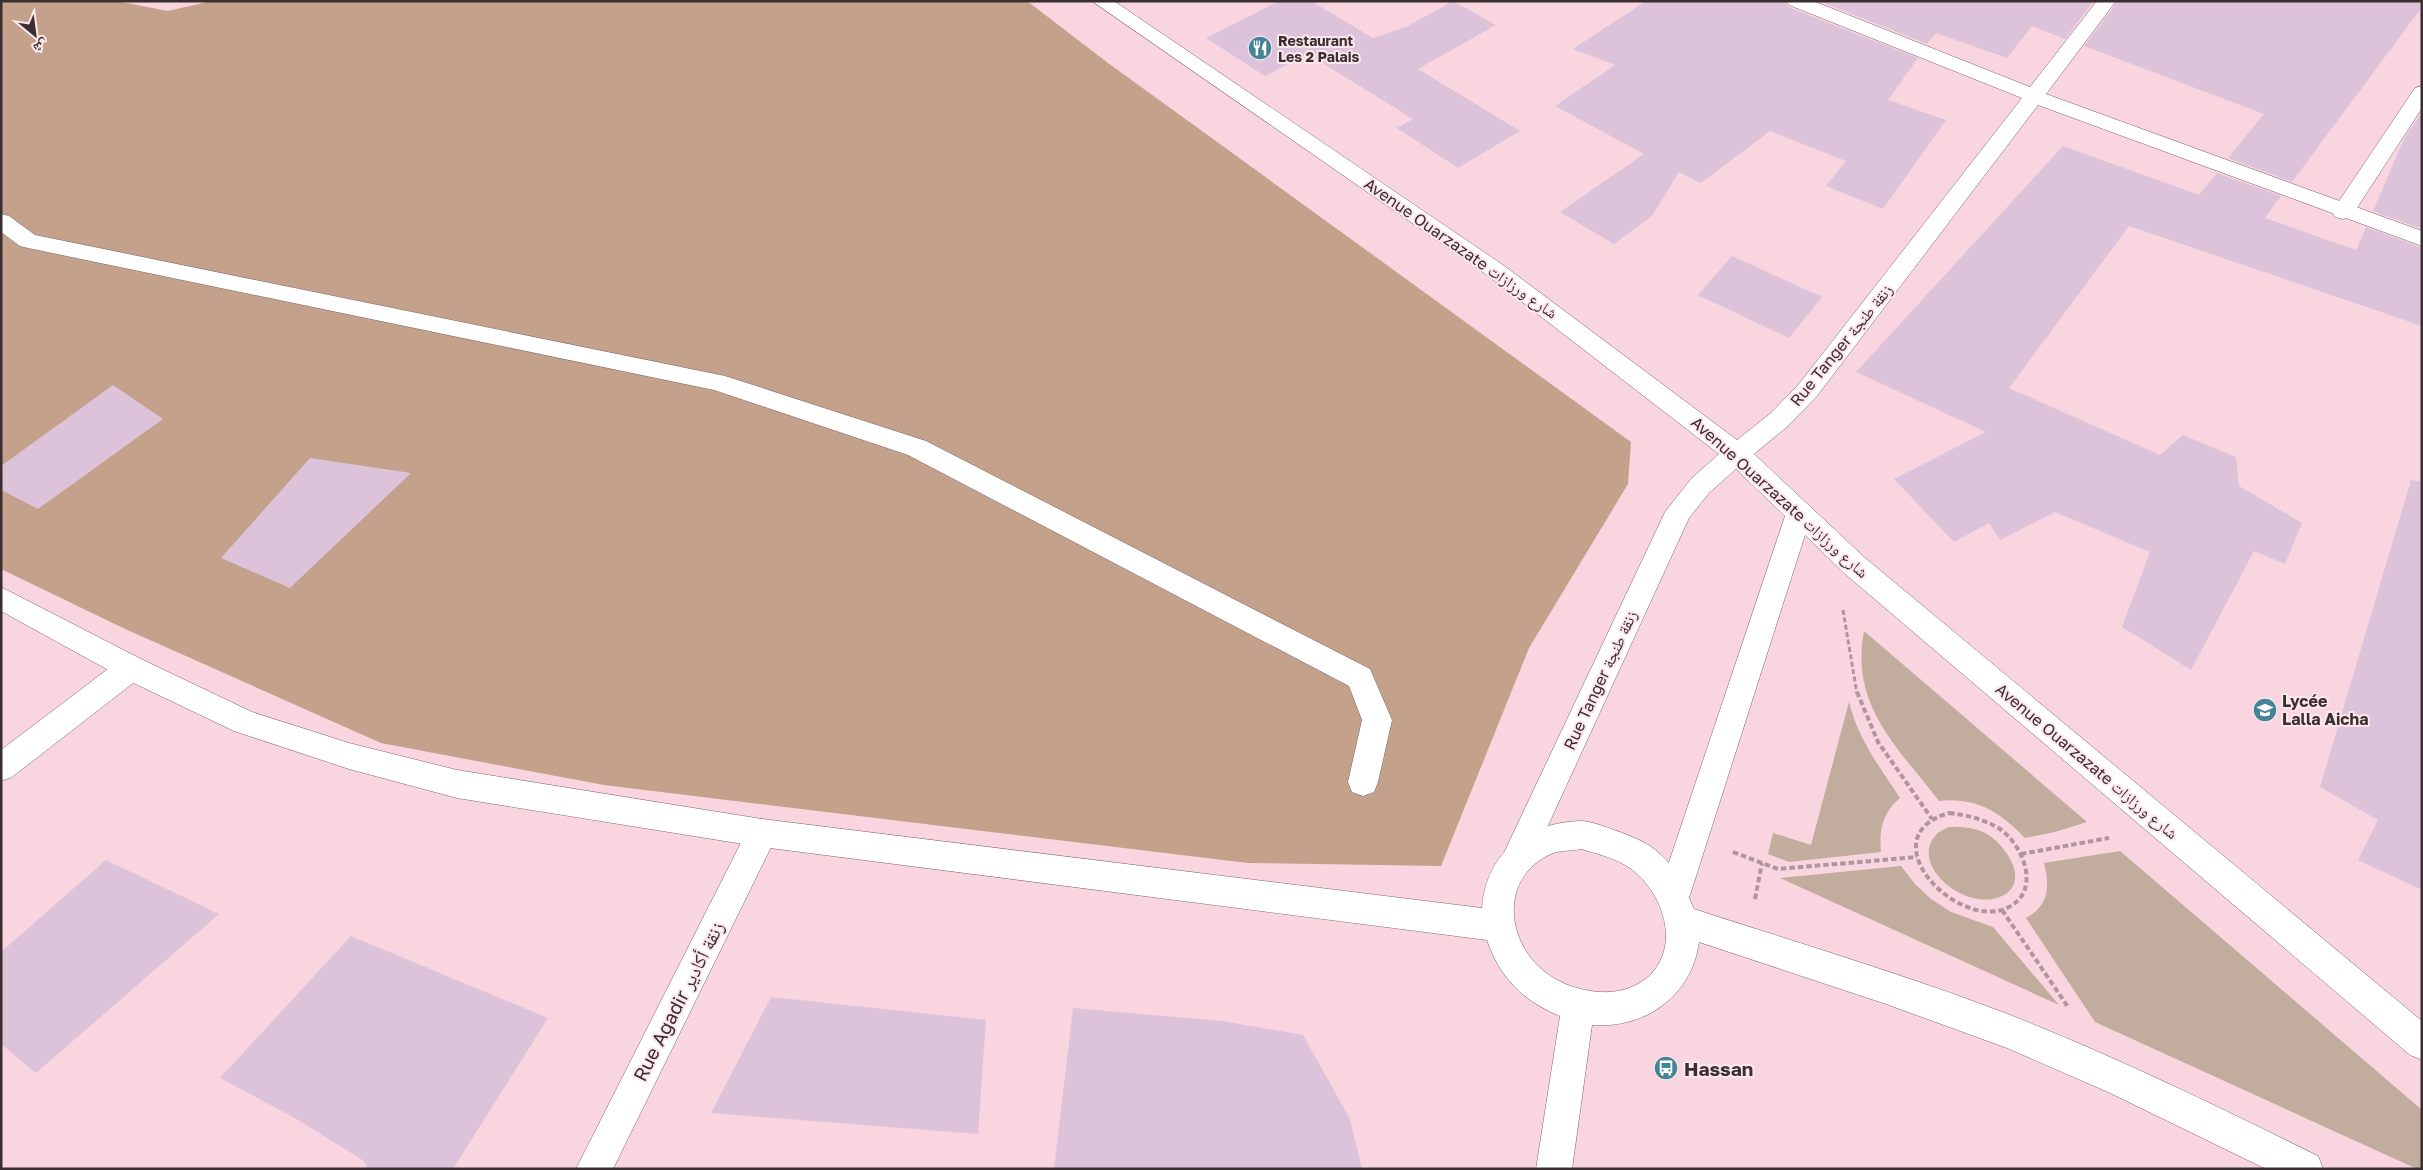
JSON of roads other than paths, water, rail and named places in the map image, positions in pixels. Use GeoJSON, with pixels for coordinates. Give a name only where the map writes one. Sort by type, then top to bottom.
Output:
{"type":"FeatureCollection","features":[{"type":"Feature","properties":{"kind":"street","name":"Avenue Ouarzazate شارع ورزازات"},"geometry":{"type":"LineString","coordinates":[[1101,1],[1495,270],[1579,331],[1736,453],[1854,564],[2422,1043]]}},
{"type":"Feature","properties":{"kind":"street"},"geometry":{"type":"LineString","coordinates":[[1796,1],[2034,96],[2343,212],[2422,239]]}},
{"type":"Feature","properties":{"kind":"street","name":"Rue Tanger زنقة طنجة"},"geometry":{"type":"LineString","coordinates":[[1799,513],[1692,836],[1678,908],[1682,953],[1669,980],[1645,1001],[1614,1010],[1578,1006],[1550,995],[1526,976],[1509,952],[1499,926],[1497,906],[1500,888],[1507,871],[1518,857],[1678,512],[1695,490],[1736,453],[1776,422],[1808,390],[2107,1]]}},
{"type":"Feature","properties":{"kind":"street"},"geometry":{"type":"LineString","coordinates":[[2343,212],[2422,92]]}},
{"type":"Feature","properties":{"kind":"street"},"geometry":{"type":"LineString","coordinates":[[1,221],[28,241],[716,382],[917,448],[1360,678],[1377,720],[1363,782]]}},
{"type":"Feature","properties":{"kind":"street"},"geometry":{"type":"LineString","coordinates":[[1,598],[131,668],[244,722],[358,758],[457,784],[762,833],[1499,926]]}},
{"type":"Feature","properties":{"kind":"street"},"geometry":{"type":"LineString","coordinates":[[1,768],[131,668]]}},
{"type":"Feature","properties":{"kind":"street","name":"Rue Agadir زنقة أكادير"},"geometry":{"type":"LineString","coordinates":[[594,1169],[762,833]]}},
{"type":"Feature","properties":{"kind":"street"},"geometry":{"type":"LineString","coordinates":[[1518,857],[1547,840],[1581,835],[1617,844],[1650,864],[1678,908],[2007,1031],[2117,1077],[2305,1169]]}},
{"type":"Feature","properties":{"kind":"street"},"geometry":{"type":"LineString","coordinates":[[1554,1169],[1578,1006]]}},
{"type":"Feature","properties":{"kind":"place","name":"Restaurant Les 2 Palais"},"geometry":{"type":"Point","coordinates":[1260,48]}},
{"type":"Feature","properties":{"kind":"place","name":"Lycée Lalla Aicha"},"geometry":{"type":"Point","coordinates":[2265,710]}},
{"type":"Feature","properties":{"kind":"place","name":"Hassan"},"geometry":{"type":"Point","coordinates":[1666,1068]}}]}
